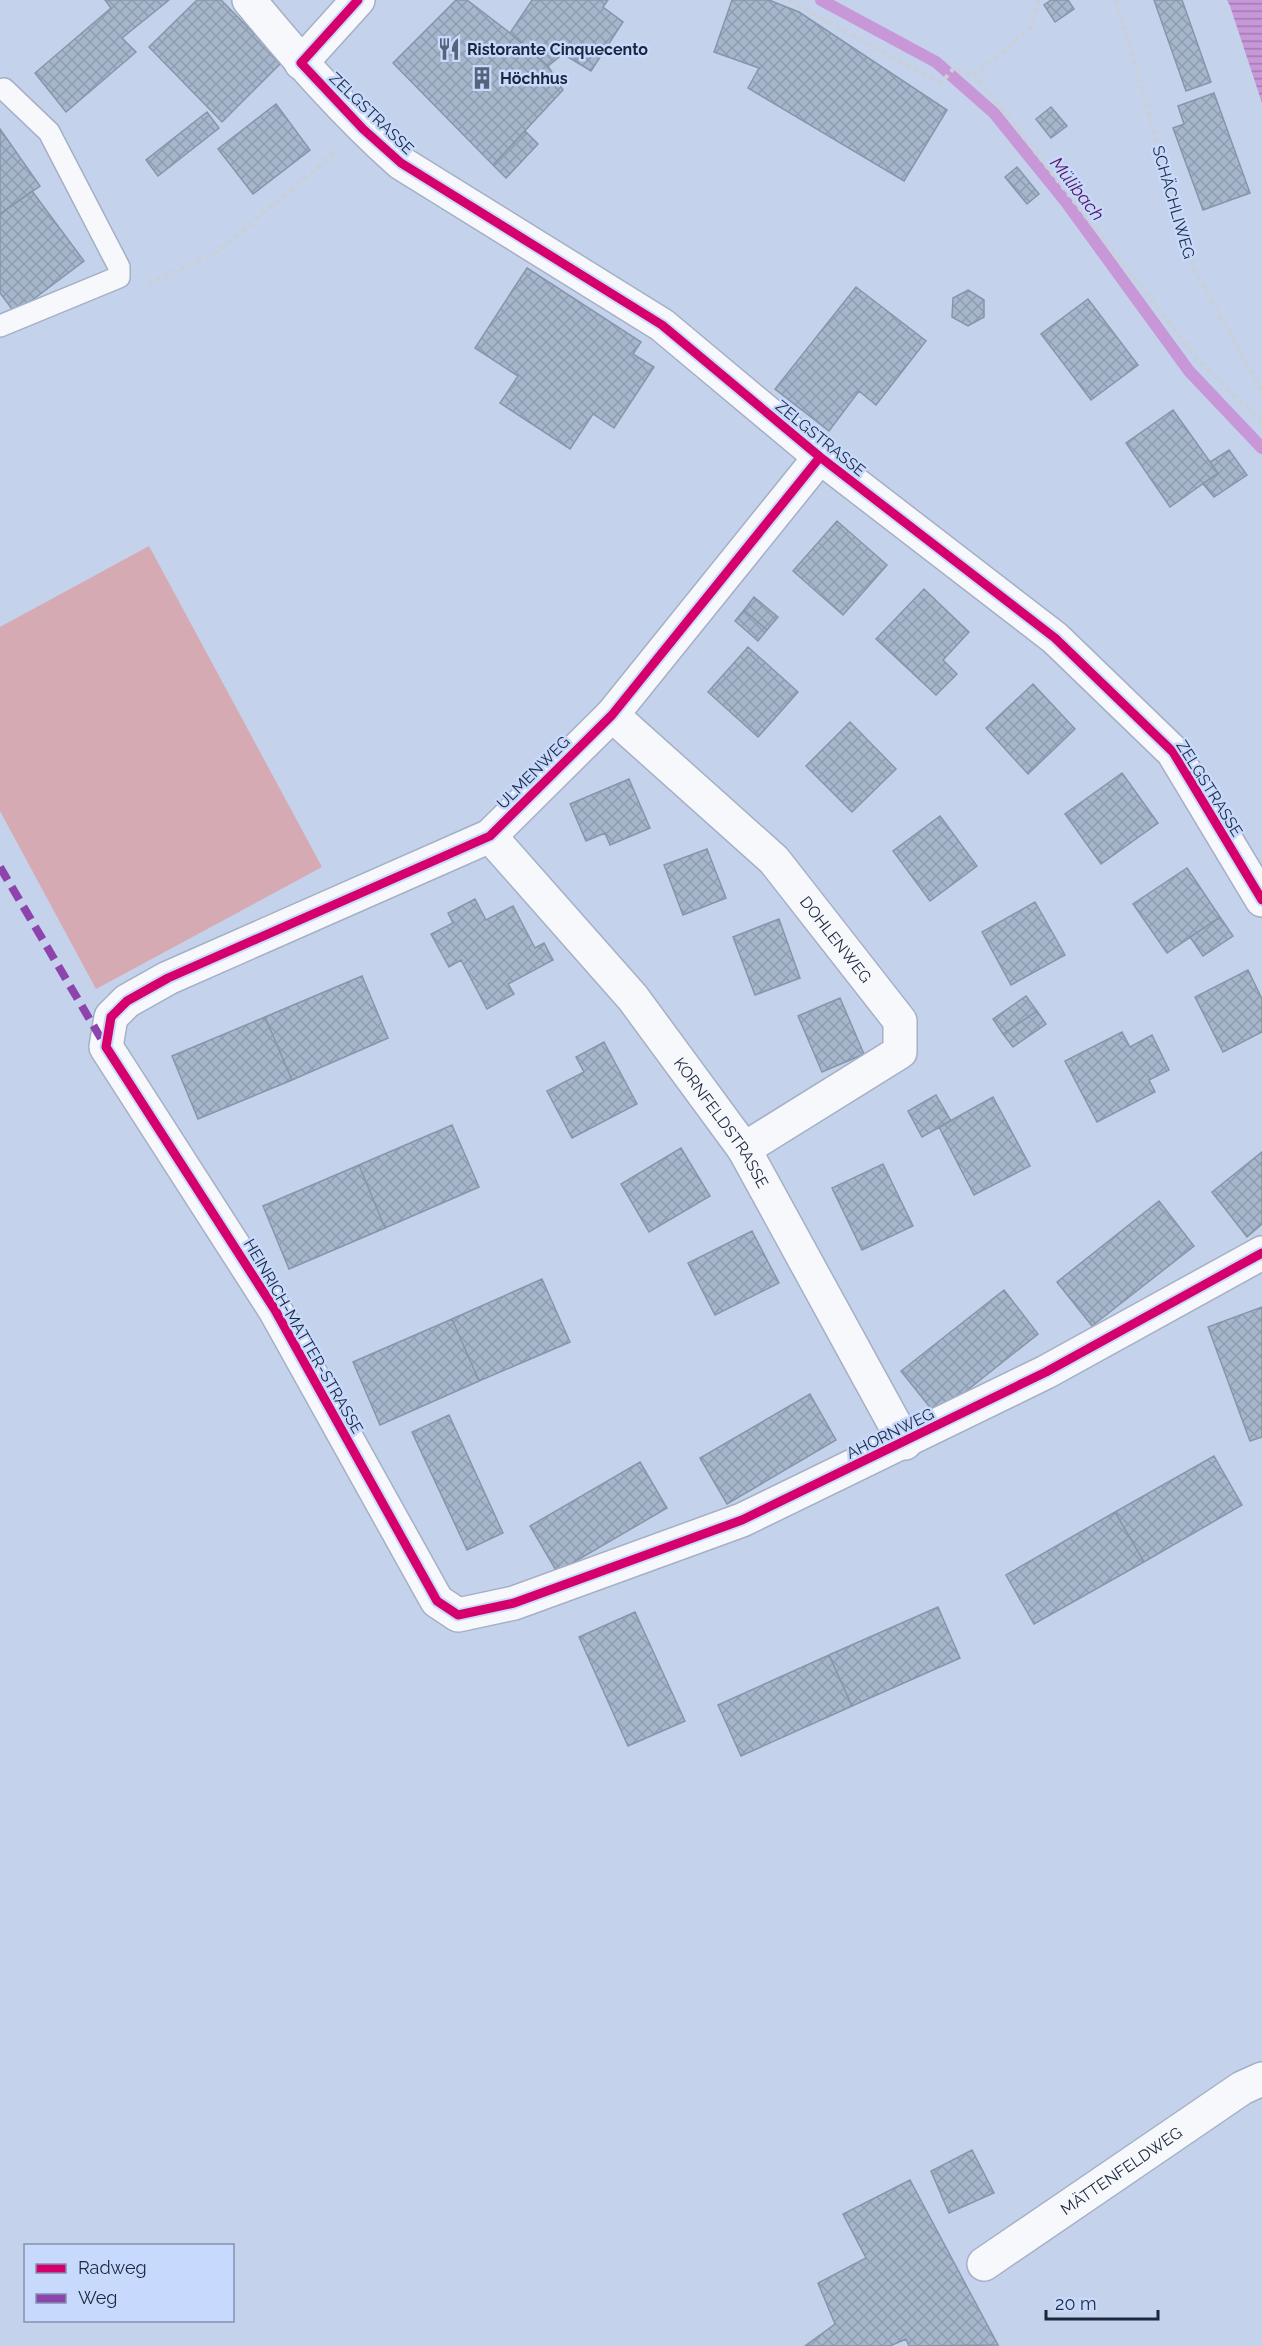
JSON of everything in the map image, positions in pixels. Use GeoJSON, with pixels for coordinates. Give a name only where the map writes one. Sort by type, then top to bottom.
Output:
{"type":"FeatureCollection","features":[{"type":"Feature","properties":{"kind":"street","name":"ZELGSTRASSE"},"geometry":{"type":"LineString","coordinates":[[249,0],[301,63],[363,129],[401,163],[662,325],[820,457],[1055,638],[1173,752],[1262,900]]}},
{"type":"Feature","properties":{"kind":"street"},"geometry":{"type":"LineString","coordinates":[[301,63],[358,0]]}},
{"type":"Feature","properties":{"kind":"street","name":"ULMENWEG"},"geometry":{"type":"LineString","coordinates":[[168,978],[490,836],[612,715],[820,457]]}},
{"type":"Feature","properties":{"kind":"street","name":"DOHLENWEG"},"geometry":{"type":"LineString","coordinates":[[612,715],[774,860],[900,1022],[900,1052],[744,1149]]}},
{"type":"Feature","properties":{"kind":"street","name":"KORNFELDSTRASSE"},"geometry":{"type":"LineString","coordinates":[[490,836],[633,998],[744,1149],[904,1443]]}},
{"type":"Feature","properties":{"kind":"street","name":"HEINRICH-MATTER-STRASSE"},"geometry":{"type":"LineString","coordinates":[[168,978],[127,1001],[111,1017],[106,1047],[275,1310],[437,1601],[458,1615],[514,1603]]}},
{"type":"Feature","properties":{"kind":"street","name":"AHORNWEG"},"geometry":{"type":"LineString","coordinates":[[514,1603],[742,1520],[1046,1372],[1262,1253]]}},
{"type":"Feature","properties":{"kind":"street","name":"MÄTTENFELDWEG"},"geometry":{"type":"LineString","coordinates":[[984,2264],[1242,2088],[1262,2079]]}},
{"type":"Feature","properties":{"kind":"lane"},"geometry":{"type":"LineString","coordinates":[[0,326],[119,277],[119,267],[49,132],[4,89]]}},
{"type":"Feature","properties":{"kind":"path"},"geometry":{"type":"LineString","coordinates":[[788,0],[941,83],[954,68],[975,75],[1199,361],[1262,423]]}},
{"type":"Feature","properties":{"kind":"path"},"geometry":{"type":"LineString","coordinates":[[975,75],[1029,30],[1039,0]]}},
{"type":"Feature","properties":{"kind":"path"},"geometry":{"type":"LineString","coordinates":[[119,277],[127,285],[145,285],[217,252],[363,129]]}},
{"type":"Feature","properties":{"kind":"shaded area"},"geometry":{"type":"Polygon","coordinates":[[[1227,0],[1262,0],[1262,103],[1230,6],[1227,0]]]}},
{"type":"Feature","properties":{"kind":"shaded area"},"geometry":{"type":"Polygon","coordinates":[[[149,546],[322,867],[96,989],[0,811],[0,627],[149,546]]]}},
{"type":"Feature","properties":{"kind":"building"},"geometry":{"type":"Polygon","coordinates":[[[105,0],[169,0],[122,38],[136,52],[66,112],[35,73],[111,8],[105,0]]]}},
{"type":"Feature","properties":{"kind":"building"},"geometry":{"type":"Polygon","coordinates":[[[197,0],[221,0],[282,62],[222,122],[149,47],[197,0]]]}},
{"type":"Feature","properties":{"kind":"building","name":"Höchhus"},"geometry":{"type":"Polygon","coordinates":[[[456,0],[467,0],[510,33],[548,66],[563,90],[493,165],[393,63],[456,0]]]}},
{"type":"Feature","properties":{"kind":"building"},"geometry":{"type":"Polygon","coordinates":[[[532,0],[608,0],[603,7],[623,22],[591,71],[563,54],[548,66],[510,33],[532,0]]]}},
{"type":"Feature","properties":{"kind":"building"},"geometry":{"type":"Polygon","coordinates":[[[732,0],[769,0],[799,12],[947,110],[904,181],[748,88],[759,68],[714,52],[732,0]]]}},
{"type":"Feature","properties":{"kind":"building"},"geometry":{"type":"Polygon","coordinates":[[[1051,0],[1068,0],[1074,9],[1055,22],[1044,5],[1051,0]]]}},
{"type":"Feature","properties":{"kind":"building"},"geometry":{"type":"Polygon","coordinates":[[[1154,0],[1182,0],[1211,82],[1186,91],[1154,0]]]}},
{"type":"Feature","properties":{"kind":"building"},"geometry":{"type":"Polygon","coordinates":[[[1214,93],[1250,193],[1203,210],[1173,128],[1184,124],[1178,106],[1214,93]]]}},
{"type":"Feature","properties":{"kind":"building"},"geometry":{"type":"Polygon","coordinates":[[[276,104],[310,150],[253,194],[218,149],[276,104]]]}},
{"type":"Feature","properties":{"kind":"building"},"geometry":{"type":"Polygon","coordinates":[[[1051,107],[1067,126],[1051,138],[1036,119],[1051,107]]]}},
{"type":"Feature","properties":{"kind":"building"},"geometry":{"type":"Polygon","coordinates":[[[207,112],[219,128],[158,176],[146,160],[207,112]]]}},
{"type":"Feature","properties":{"kind":"building"},"geometry":{"type":"Polygon","coordinates":[[[0,129],[40,186],[0,214],[0,129]]]}},
{"type":"Feature","properties":{"kind":"building"},"geometry":{"type":"Polygon","coordinates":[[[525,131],[538,144],[506,178],[493,165],[525,131]]]}},
{"type":"Feature","properties":{"kind":"building"},"geometry":{"type":"Polygon","coordinates":[[[1017,167],[1039,194],[1027,204],[1005,177],[1017,167]]]}},
{"type":"Feature","properties":{"kind":"building"},"geometry":{"type":"Polygon","coordinates":[[[32,191],[84,261],[15,313],[0,293],[0,214],[32,191]]]}},
{"type":"Feature","properties":{"kind":"building"},"geometry":{"type":"Polygon","coordinates":[[[527,268],[641,342],[633,354],[654,367],[614,428],[593,414],[570,449],[500,403],[518,376],[475,348],[527,268]]]}},
{"type":"Feature","properties":{"kind":"building"},"geometry":{"type":"Polygon","coordinates":[[[856,287],[926,341],[876,405],[859,391],[829,431],[775,389],[856,287]]]}},
{"type":"Feature","properties":{"kind":"building"},"geometry":{"type":"Polygon","coordinates":[[[968,290],[984,300],[984,317],[968,326],[952,317],[953,298],[968,290]]]}},
{"type":"Feature","properties":{"kind":"building"},"geometry":{"type":"Polygon","coordinates":[[[1088,299],[1138,365],[1091,400],[1041,334],[1088,299]]]}},
{"type":"Feature","properties":{"kind":"building"},"geometry":{"type":"Polygon","coordinates":[[[1173,410],[1218,473],[1170,507],[1126,443],[1173,410]]]}},
{"type":"Feature","properties":{"kind":"building"},"geometry":{"type":"Polygon","coordinates":[[[1229,450],[1247,475],[1214,497],[1203,484],[1218,473],[1210,462],[1229,450]]]}},
{"type":"Feature","properties":{"kind":"building"},"geometry":{"type":"Polygon","coordinates":[[[837,521],[887,565],[843,615],[793,571],[837,521]]]}},
{"type":"Feature","properties":{"kind":"building"},"geometry":{"type":"Polygon","coordinates":[[[924,589],[969,632],[943,660],[957,674],[936,695],[876,639],[924,589]]]}},
{"type":"Feature","properties":{"kind":"building"},"geometry":{"type":"Polygon","coordinates":[[[754,597],[778,617],[767,630],[744,610],[754,597]]]}},
{"type":"Feature","properties":{"kind":"building"},"geometry":{"type":"Polygon","coordinates":[[[744,610],[767,630],[758,641],[735,621],[744,610]]]}},
{"type":"Feature","properties":{"kind":"building"},"geometry":{"type":"Polygon","coordinates":[[[748,647],[798,692],[758,737],[708,692],[748,647]]]}},
{"type":"Feature","properties":{"kind":"building"},"geometry":{"type":"Polygon","coordinates":[[[1033,684],[1075,729],[1028,774],[986,728],[1033,684]]]}},
{"type":"Feature","properties":{"kind":"building"},"geometry":{"type":"Polygon","coordinates":[[[850,722],[896,769],[852,812],[806,766],[850,722]]]}},
{"type":"Feature","properties":{"kind":"building"},"geometry":{"type":"Polygon","coordinates":[[[1122,773],[1158,823],[1101,864],[1065,814],[1122,773]]]}},
{"type":"Feature","properties":{"kind":"building"},"geometry":{"type":"Polygon","coordinates":[[[629,779],[650,828],[610,845],[605,833],[586,841],[570,804],[629,779]]]}},
{"type":"Feature","properties":{"kind":"building"},"geometry":{"type":"Polygon","coordinates":[[[940,816],[977,866],[930,901],[893,851],[940,816]]]}},
{"type":"Feature","properties":{"kind":"building"},"geometry":{"type":"Polygon","coordinates":[[[707,849],[726,898],[683,915],[664,865],[707,849]]]}},
{"type":"Feature","properties":{"kind":"building"},"geometry":{"type":"Polygon","coordinates":[[[1187,868],[1220,917],[1167,953],[1133,904],[1187,868]]]}},
{"type":"Feature","properties":{"kind":"building"},"geometry":{"type":"Polygon","coordinates":[[[475,899],[486,920],[513,906],[535,948],[544,943],[553,960],[508,984],[514,994],[487,1009],[461,960],[449,967],[431,934],[453,923],[448,913],[475,899]]]}},
{"type":"Feature","properties":{"kind":"building"},"geometry":{"type":"Polygon","coordinates":[[[1035,902],[1065,955],[1011,985],[982,932],[1035,902]]]}},
{"type":"Feature","properties":{"kind":"building"},"geometry":{"type":"Polygon","coordinates":[[[1220,917],[1233,936],[1203,956],[1190,937],[1220,917]]]}},
{"type":"Feature","properties":{"kind":"building"},"geometry":{"type":"Polygon","coordinates":[[[779,919],[800,978],[755,995],[733,937],[779,919]]]}},
{"type":"Feature","properties":{"kind":"building"},"geometry":{"type":"Polygon","coordinates":[[[1248,970],[1262,999],[1262,1032],[1223,1052],[1195,997],[1248,970]]]}},
{"type":"Feature","properties":{"kind":"building"},"geometry":{"type":"Polygon","coordinates":[[[362,976],[388,1038],[292,1080],[265,1017],[362,976]]]}},
{"type":"Feature","properties":{"kind":"building"},"geometry":{"type":"Polygon","coordinates":[[[1026,996],[1037,1011],[1003,1034],[993,1019],[1026,996]]]}},
{"type":"Feature","properties":{"kind":"building"},"geometry":{"type":"Polygon","coordinates":[[[840,998],[864,1054],[822,1072],[798,1016],[840,998]]]}},
{"type":"Feature","properties":{"kind":"building"},"geometry":{"type":"Polygon","coordinates":[[[1037,1011],[1046,1024],[1013,1047],[1003,1034],[1037,1011]]]}},
{"type":"Feature","properties":{"kind":"building"},"geometry":{"type":"Polygon","coordinates":[[[265,1017],[292,1080],[198,1119],[172,1056],[265,1017]]]}},
{"type":"Feature","properties":{"kind":"building"},"geometry":{"type":"Polygon","coordinates":[[[1122,1032],[1130,1047],[1152,1035],[1169,1070],[1149,1080],[1155,1092],[1097,1122],[1065,1061],[1122,1032]]]}},
{"type":"Feature","properties":{"kind":"building"},"geometry":{"type":"Polygon","coordinates":[[[604,1042],[637,1104],[572,1138],[547,1091],[584,1072],[576,1057],[604,1042]]]}},
{"type":"Feature","properties":{"kind":"building"},"geometry":{"type":"Polygon","coordinates":[[[936,1095],[951,1121],[922,1137],[908,1111],[936,1095]]]}},
{"type":"Feature","properties":{"kind":"building"},"geometry":{"type":"Polygon","coordinates":[[[993,1097],[1030,1166],[974,1195],[939,1127],[993,1097]]]}},
{"type":"Feature","properties":{"kind":"building"},"geometry":{"type":"Polygon","coordinates":[[[452,1125],[479,1187],[385,1228],[359,1165],[452,1125]]]}},
{"type":"Feature","properties":{"kind":"building"},"geometry":{"type":"Polygon","coordinates":[[[681,1148],[710,1196],[649,1232],[621,1184],[681,1148]]]}},
{"type":"Feature","properties":{"kind":"building"},"geometry":{"type":"Polygon","coordinates":[[[1262,1152],[1262,1224],[1247,1237],[1212,1192],[1262,1152]]]}},
{"type":"Feature","properties":{"kind":"building"},"geometry":{"type":"Polygon","coordinates":[[[883,1164],[913,1226],[862,1250],[832,1188],[883,1164]]]}},
{"type":"Feature","properties":{"kind":"building"},"geometry":{"type":"Polygon","coordinates":[[[359,1165],[385,1228],[289,1269],[263,1206],[359,1165]]]}},
{"type":"Feature","properties":{"kind":"building"},"geometry":{"type":"Polygon","coordinates":[[[1159,1201],[1194,1246],[1092,1326],[1057,1282],[1159,1201]]]}},
{"type":"Feature","properties":{"kind":"building"},"geometry":{"type":"Polygon","coordinates":[[[752,1231],[779,1283],[715,1315],[688,1263],[752,1231]]]}},
{"type":"Feature","properties":{"kind":"building"},"geometry":{"type":"Polygon","coordinates":[[[542,1279],[570,1342],[479,1381],[452,1319],[542,1279]]]}},
{"type":"Feature","properties":{"kind":"building"},"geometry":{"type":"Polygon","coordinates":[[[1004,1290],[1038,1334],[936,1415],[901,1371],[1004,1290]]]}},
{"type":"Feature","properties":{"kind":"building"},"geometry":{"type":"Polygon","coordinates":[[[1262,1307],[1262,1437],[1250,1441],[1208,1327],[1262,1307]]]}},
{"type":"Feature","properties":{"kind":"building"},"geometry":{"type":"Polygon","coordinates":[[[452,1319],[479,1381],[380,1425],[353,1362],[452,1319]]]}},
{"type":"Feature","properties":{"kind":"building"},"geometry":{"type":"Polygon","coordinates":[[[810,1394],[836,1440],[727,1504],[700,1458],[810,1394]]]}},
{"type":"Feature","properties":{"kind":"building"},"geometry":{"type":"Polygon","coordinates":[[[449,1415],[503,1533],[467,1550],[412,1432],[449,1415]]]}},
{"type":"Feature","properties":{"kind":"building"},"geometry":{"type":"Polygon","coordinates":[[[1214,1456],[1242,1505],[1144,1562],[1115,1512],[1214,1456]]]}},
{"type":"Feature","properties":{"kind":"building"},"geometry":{"type":"Polygon","coordinates":[[[640,1462],[667,1508],[557,1572],[530,1526],[640,1462]]]}},
{"type":"Feature","properties":{"kind":"building"},"geometry":{"type":"Polygon","coordinates":[[[1115,1512],[1144,1562],[1034,1624],[1006,1575],[1115,1512]]]}},
{"type":"Feature","properties":{"kind":"building"},"geometry":{"type":"Polygon","coordinates":[[[938,1607],[960,1658],[852,1706],[829,1655],[938,1607]]]}},
{"type":"Feature","properties":{"kind":"building"},"geometry":{"type":"Polygon","coordinates":[[[635,1612],[685,1721],[628,1746],[579,1637],[635,1612]]]}},
{"type":"Feature","properties":{"kind":"building"},"geometry":{"type":"Polygon","coordinates":[[[829,1655],[852,1706],[741,1756],[718,1705],[829,1655]]]}},
{"type":"Feature","properties":{"kind":"building"},"geometry":{"type":"Polygon","coordinates":[[[972,2150],[994,2193],[949,2213],[931,2171],[972,2150]]]}},
{"type":"Feature","properties":{"kind":"building"},"geometry":{"type":"Polygon","coordinates":[[[910,2180],[998,2345],[909,2346],[906,2339],[890,2346],[805,2346],[835,2324],[818,2283],[866,2258],[843,2214],[910,2180]]]}},
{"type":"Feature","properties":{"kind":"waterway","name":"Mülibach"},"geometry":{"type":"LineString","coordinates":[[821,0],[936,62],[994,113],[1066,202],[1189,371],[1262,448]]}},
{"type":"Feature","properties":{"kind":"marked path"},"geometry":{"type":"LineString","coordinates":[[0,867],[106,1047]]}},
{"type":"Feature","properties":{"kind":"cycle path"},"geometry":{"type":"LineString","coordinates":[[358,0],[301,63],[363,129],[401,163],[662,325],[820,457],[1055,638],[1173,752],[1262,900]]}},
{"type":"Feature","properties":{"kind":"cycle path"},"geometry":{"type":"LineString","coordinates":[[820,457],[612,715],[490,836],[168,978],[127,1001],[111,1017],[106,1047],[275,1310],[437,1601],[458,1615],[514,1603],[742,1520],[1046,1372],[1262,1253]]}},
{"type":"Feature","properties":{"kind":"place","name":"Ristorante Cinquecento"},"geometry":{"type":"Point","coordinates":[449,49]}},
{"type":"Feature","properties":{"kind":"place","name":"Höchhus"},"geometry":{"type":"Point","coordinates":[482,78]}}]}
